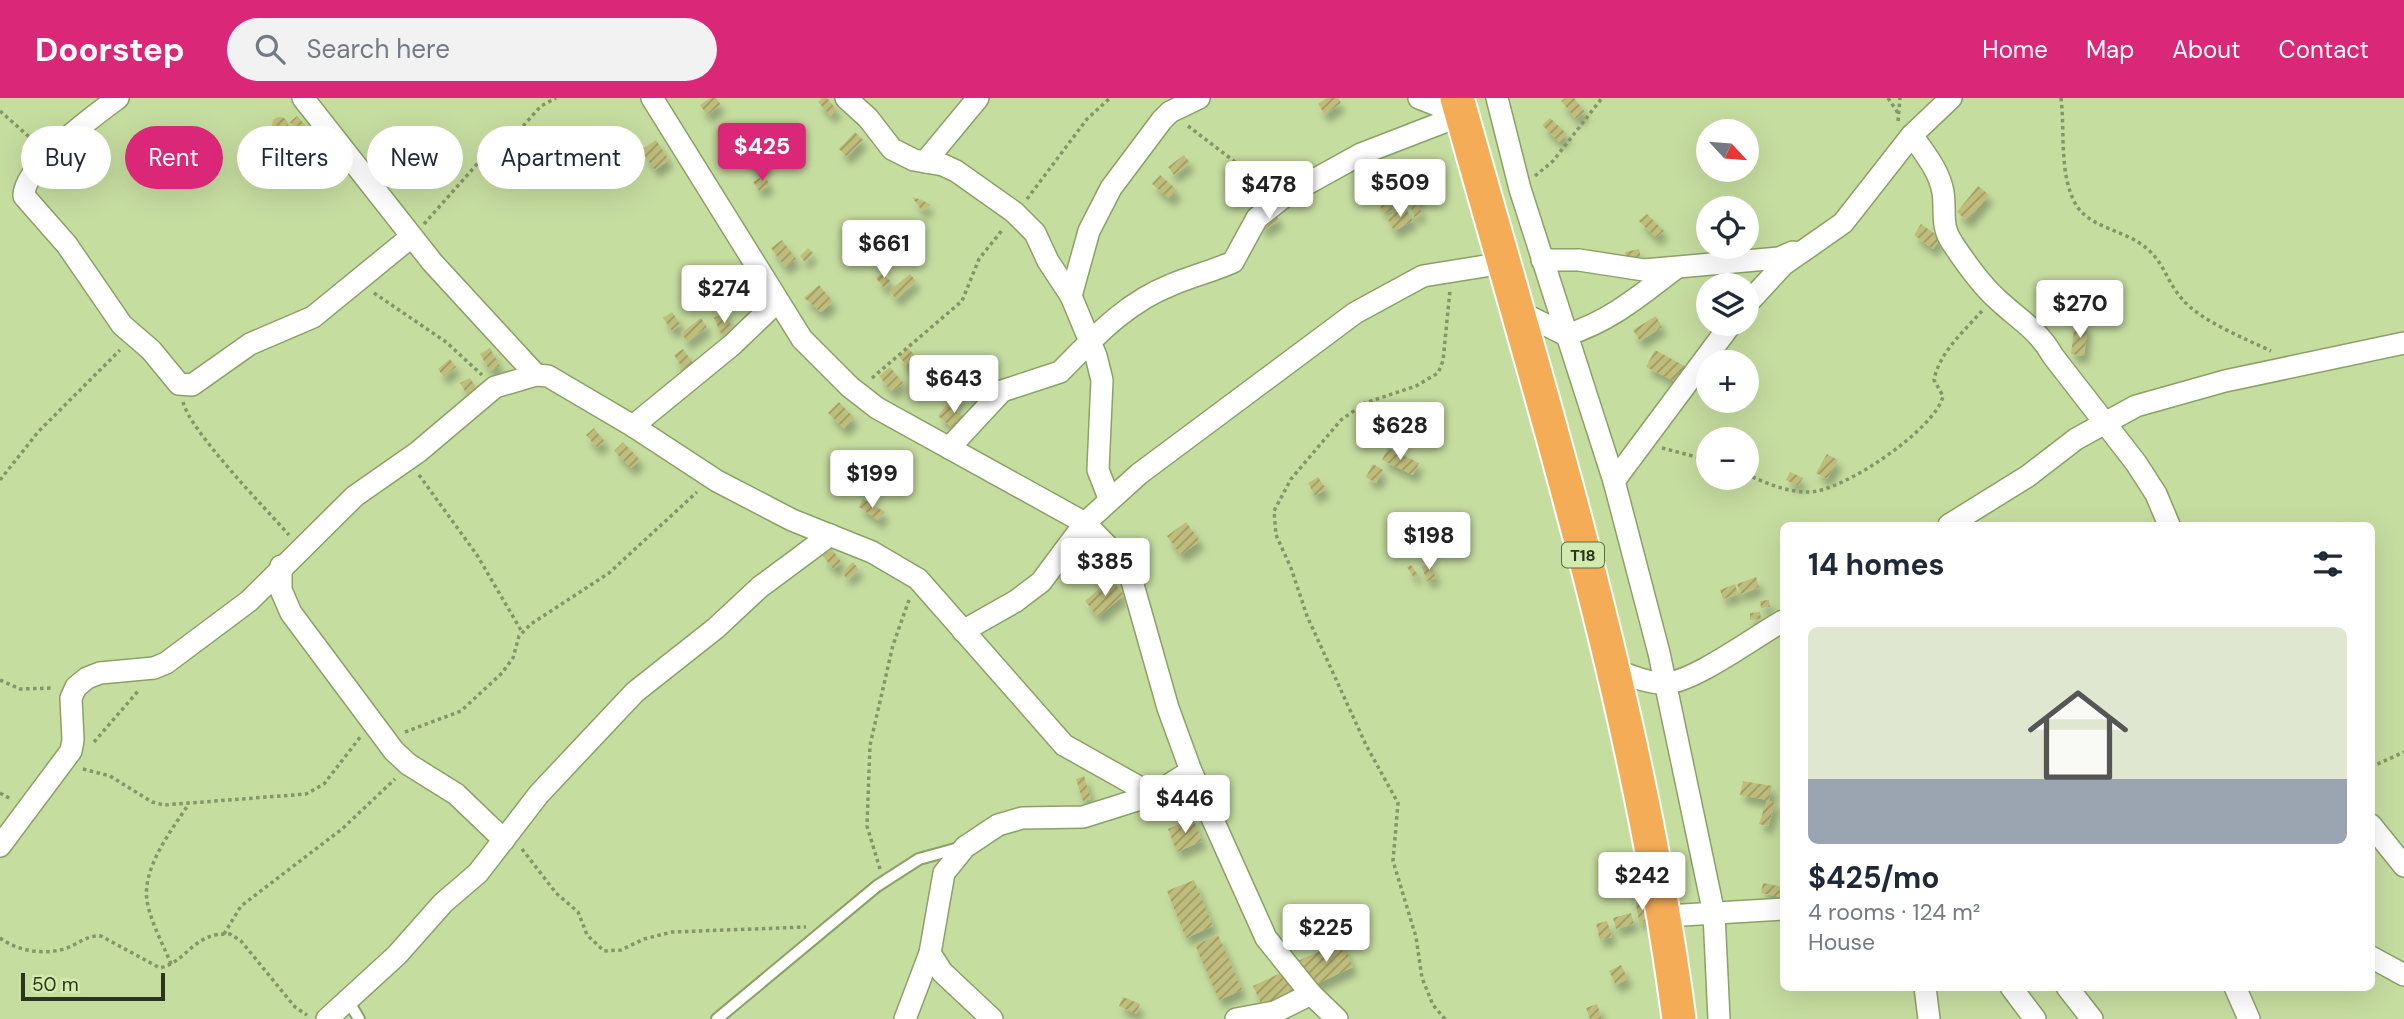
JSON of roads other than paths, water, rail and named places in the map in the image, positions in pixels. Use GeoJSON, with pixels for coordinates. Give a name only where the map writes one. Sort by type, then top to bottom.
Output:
{"type":"FeatureCollection","features":[{"type":"Feature","properties":{"kind":"highway","name":"T18"},"geometry":{"type":"LineString","coordinates":[[1459,107],[1518,311],[1613,669],[1666,916],[1679,1019]]}},
{"type":"Feature","properties":{"kind":"street"},"geometry":{"type":"LineString","coordinates":[[118,98],[55,150],[27,181],[24,196],[67,245],[116,317],[133,336],[151,350],[171,378],[179,384],[192,385],[250,344],[313,317],[411,237]]}},
{"type":"Feature","properties":{"kind":"street"},"geometry":{"type":"LineString","coordinates":[[303,98],[411,237],[536,375]]}},
{"type":"Feature","properties":{"kind":"street"},"geometry":{"type":"LineString","coordinates":[[652,98],[802,339],[856,392],[877,408],[1085,523],[1128,567],[1168,708],[1191,771],[1266,938],[1311,994],[1337,1019]]}},
{"type":"Feature","properties":{"kind":"street"},"geometry":{"type":"LineString","coordinates":[[846,98],[868,118],[892,149],[956,171],[1017,214],[1035,233],[1048,261],[1071,296],[1090,340],[1102,380],[1098,470],[1109,498]]}},
{"type":"Feature","properties":{"kind":"street"},"geometry":{"type":"LineString","coordinates":[[925,162],[978,98]]}},
{"type":"Feature","properties":{"kind":"street"},"geometry":{"type":"LineString","coordinates":[[1071,296],[1089,231],[1111,188],[1170,112],[1199,98]]}},
{"type":"Feature","properties":{"kind":"street"},"geometry":{"type":"LineString","coordinates":[[1419,98],[1459,107]]}},
{"type":"Feature","properties":{"kind":"street"},"geometry":{"type":"LineString","coordinates":[[1497,98],[1520,189],[1614,481],[1666,683],[1714,914],[1719,1019]]}},
{"type":"Feature","properties":{"kind":"street"},"geometry":{"type":"LineString","coordinates":[[1759,291],[1783,264],[1843,223],[1912,135],[1951,98]]}},
{"type":"Feature","properties":{"kind":"street"},"geometry":{"type":"LineString","coordinates":[[949,448],[1002,391],[1052,377],[1090,340],[1126,311],[1169,285],[1233,262],[1263,211],[1361,154],[1459,107]]}},
{"type":"Feature","properties":{"kind":"street"},"geometry":{"type":"LineString","coordinates":[[1912,135],[1936,172],[1942,192],[1945,232],[1994,297],[2018,318],[2033,326],[2107,422],[2156,494],[2168,522]]}},
{"type":"Feature","properties":{"kind":"street"},"geometry":{"type":"LineString","coordinates":[[1542,260],[1579,260],[1644,270],[1779,258],[1807,248]]}},
{"type":"Feature","properties":{"kind":"street"},"geometry":{"type":"LineString","coordinates":[[962,631],[1016,601],[1041,582],[1085,523],[1109,498],[1356,313],[1423,276],[1504,263]]}},
{"type":"Feature","properties":{"kind":"street"},"geometry":{"type":"LineString","coordinates":[[1518,311],[1566,335],[1587,329],[1628,307],[1676,268]]}},
{"type":"Feature","properties":{"kind":"street"},"geometry":{"type":"LineString","coordinates":[[633,426],[732,345],[778,301]]}},
{"type":"Feature","properties":{"kind":"street"},"geometry":{"type":"LineString","coordinates":[[1614,481],[1722,336]]}},
{"type":"Feature","properties":{"kind":"street"},"geometry":{"type":"LineString","coordinates":[[1955,522],[2028,476],[2076,439],[2136,406],[2176,393],[2404,343]]}},
{"type":"Feature","properties":{"kind":"street"},"geometry":{"type":"LineString","coordinates":[[0,846],[68,766],[73,746],[71,698],[76,687],[100,673],[154,668],[175,657],[214,624],[249,601],[281,566],[355,496],[406,460],[495,387],[536,375],[558,381],[717,481],[792,520],[872,552],[918,579],[930,589],[962,631],[1064,745],[1153,795]]}},
{"type":"Feature","properties":{"kind":"street"},"geometry":{"type":"LineString","coordinates":[[327,1019],[354,1010],[397,955],[443,903],[478,873],[539,794],[635,692],[716,628],[760,587],[830,535]]}},
{"type":"Feature","properties":{"kind":"street"},"geometry":{"type":"LineString","coordinates":[[281,566],[281,590],[291,613],[377,729],[408,764],[456,794],[507,837]]}},
{"type":"Feature","properties":{"kind":"street"},"geometry":{"type":"LineString","coordinates":[[1613,669],[1666,683],[1690,675],[1780,623]]}},
{"type":"Feature","properties":{"kind":"street"},"geometry":{"type":"LineString","coordinates":[[905,1019],[930,953],[942,880],[950,864],[965,846],[998,825],[1023,818],[1083,817],[1153,795],[1191,771]]}},
{"type":"Feature","properties":{"kind":"street"},"geometry":{"type":"LineString","coordinates":[[2375,830],[2404,866]]}},
{"type":"Feature","properties":{"kind":"street"},"geometry":{"type":"LineString","coordinates":[[1666,916],[1780,909]]}},
{"type":"Feature","properties":{"kind":"street"},"geometry":{"type":"LineString","coordinates":[[930,953],[942,972],[992,1019]]}},
{"type":"Feature","properties":{"kind":"street"},"geometry":{"type":"LineString","coordinates":[[2375,959],[2404,975]]}},
{"type":"Feature","properties":{"kind":"street"},"geometry":{"type":"LineString","coordinates":[[1926,991],[1929,1019]]}},
{"type":"Feature","properties":{"kind":"street"},"geometry":{"type":"LineString","coordinates":[[2014,991],[2035,1019]]}},
{"type":"Feature","properties":{"kind":"street"},"geometry":{"type":"LineString","coordinates":[[2070,991],[2092,1019]]}},
{"type":"Feature","properties":{"kind":"street"},"geometry":{"type":"LineString","coordinates":[[2237,991],[2249,1019]]}},
{"type":"Feature","properties":{"kind":"street"},"geometry":{"type":"LineString","coordinates":[[1236,1019],[1275,1012],[1311,994]]}},
{"type":"Feature","properties":{"kind":"lane"},"geometry":{"type":"LineString","coordinates":[[718,1019],[825,926],[884,881],[919,859],[965,846]]}}]}
